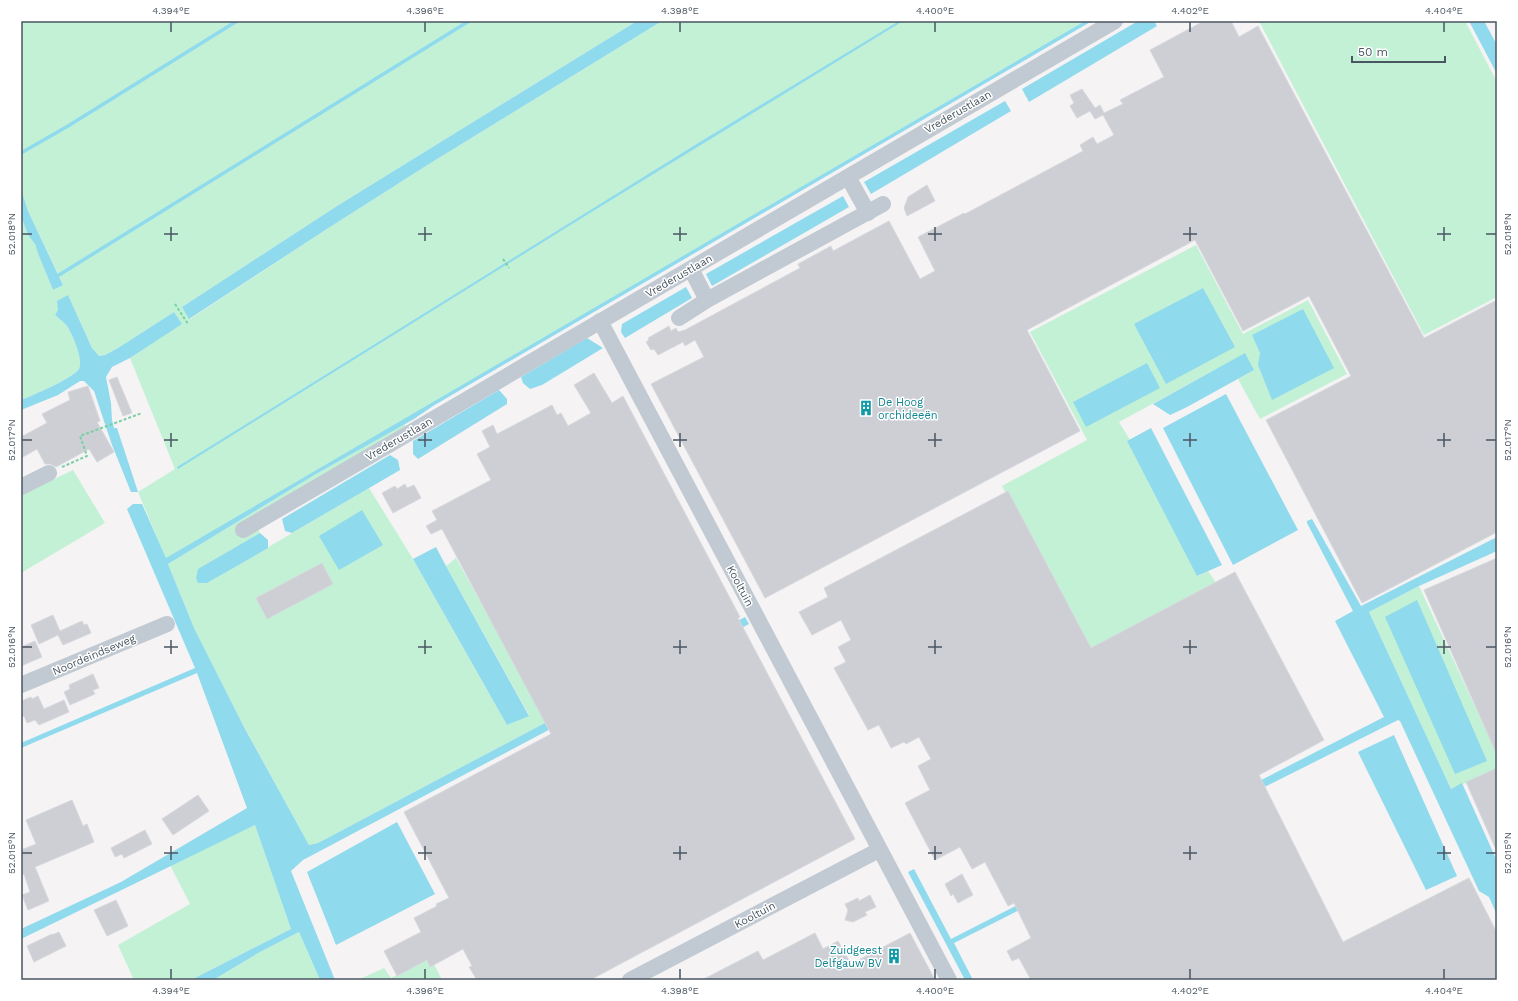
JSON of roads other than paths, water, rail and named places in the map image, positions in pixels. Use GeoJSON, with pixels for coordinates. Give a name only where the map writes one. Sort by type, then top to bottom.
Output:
{"type":"FeatureCollection","features":[{"type":"Feature","properties":{"kind":"street","name":"Vrederustlaan"},"geometry":{"type":"LineString","coordinates":[[243,530],[1115,21]]}},
{"type":"Feature","properties":{"kind":"street"},"geometry":{"type":"LineString","coordinates":[[848,177],[868,213]]}},
{"type":"Feature","properties":{"kind":"street"},"geometry":{"type":"LineString","coordinates":[[679,318],[707,300],[883,204]]}},
{"type":"Feature","properties":{"kind":"street"},"geometry":{"type":"LineString","coordinates":[[691,269],[707,300]]}},
{"type":"Feature","properties":{"kind":"street","name":"Kooltuin"},"geometry":{"type":"LineString","coordinates":[[600,321],[949,980]]}},
{"type":"Feature","properties":{"kind":"street"},"geometry":{"type":"LineString","coordinates":[[21,487],[49,473]]}},
{"type":"Feature","properties":{"kind":"street","name":"Noordeindseweg"},"geometry":{"type":"LineString","coordinates":[[21,685],[167,624]]}},
{"type":"Feature","properties":{"kind":"street","name":"Kooltuin"},"geometry":{"type":"LineString","coordinates":[[630,980],[880,850]]}},
{"type":"Feature","properties":{"kind":"water"},"geometry":{"type":"Polygon","coordinates":[[[637,21],[662,21],[429,164],[189,319],[182,307],[337,206],[637,21]]]}},
{"type":"Feature","properties":{"kind":"water"},"geometry":{"type":"Polygon","coordinates":[[[899,21],[903,21],[585,216],[178,469],[177,467],[695,145],[899,21]]]}},
{"type":"Feature","properties":{"kind":"water"},"geometry":{"type":"Polygon","coordinates":[[[1085,21],[1092,21],[433,406],[414,419],[316,474],[168,564],[194,628],[245,729],[309,845],[318,843],[745,617],[749,624],[303,860],[291,871],[335,980],[320,980],[299,932],[260,952],[213,980],[191,980],[291,929],[255,825],[21,939],[21,929],[121,882],[247,808],[197,673],[21,748],[21,743],[195,668],[127,509],[133,504],[142,504],[166,558],[1085,21]]]}},
{"type":"Feature","properties":{"kind":"water"},"geometry":{"type":"Polygon","coordinates":[[[1138,21],[1154,21],[1157,26],[1029,102],[1022,89],[1138,21]]]}},
{"type":"Feature","properties":{"kind":"water"},"geometry":{"type":"Polygon","coordinates":[[[1469,21],[1484,21],[1497,45],[1497,74],[1469,21]]]}},
{"type":"Feature","properties":{"kind":"water"},"geometry":{"type":"Polygon","coordinates":[[[1005,101],[1011,111],[871,194],[864,182],[1005,101]]]}},
{"type":"Feature","properties":{"kind":"water"},"geometry":{"type":"Polygon","coordinates":[[[21,189],[28,211],[63,285],[53,290],[35,244],[28,235],[21,216],[21,189]]]}},
{"type":"Feature","properties":{"kind":"water"},"geometry":{"type":"Polygon","coordinates":[[[843,196],[849,207],[712,286],[706,274],[843,196]]]}},
{"type":"Feature","properties":{"kind":"water"},"geometry":{"type":"Polygon","coordinates":[[[686,287],[692,298],[625,338],[621,332],[622,324],[686,287]]]}},
{"type":"Feature","properties":{"kind":"water"},"geometry":{"type":"Polygon","coordinates":[[[1203,288],[1235,347],[1166,384],[1134,324],[1203,288]]]}},
{"type":"Feature","properties":{"kind":"water"},"geometry":{"type":"Polygon","coordinates":[[[68,295],[92,348],[99,356],[105,355],[118,348],[174,312],[182,324],[130,358],[112,367],[106,377],[114,428],[117,428],[138,492],[131,492],[112,445],[94,391],[84,381],[80,381],[58,395],[21,410],[21,400],[61,382],[79,369],[79,353],[74,340],[66,325],[55,315],[58,310],[57,301],[68,295]]]}},
{"type":"Feature","properties":{"kind":"water"},"geometry":{"type":"Polygon","coordinates":[[[1303,309],[1334,368],[1272,400],[1258,365],[1260,353],[1252,335],[1303,309]]]}},
{"type":"Feature","properties":{"kind":"water"},"geometry":{"type":"Polygon","coordinates":[[[587,338],[603,348],[542,385],[530,389],[523,383],[521,377],[587,338]]]}},
{"type":"Feature","properties":{"kind":"water"},"geometry":{"type":"Polygon","coordinates":[[[1245,353],[1254,370],[1170,415],[1153,404],[1245,353]]]}},
{"type":"Feature","properties":{"kind":"water"},"geometry":{"type":"Polygon","coordinates":[[[1147,363],[1160,388],[1086,427],[1073,402],[1147,363]]]}},
{"type":"Feature","properties":{"kind":"water"},"geometry":{"type":"Polygon","coordinates":[[[499,390],[507,399],[507,404],[418,459],[413,454],[413,441],[499,390]]]}},
{"type":"Feature","properties":{"kind":"water"},"geometry":{"type":"Polygon","coordinates":[[[1226,394],[1298,530],[1233,565],[1163,428],[1226,394]]]}},
{"type":"Feature","properties":{"kind":"water"},"geometry":{"type":"Polygon","coordinates":[[[1151,428],[1222,565],[1197,576],[1127,441],[1151,428]]]}},
{"type":"Feature","properties":{"kind":"water"},"geometry":{"type":"Polygon","coordinates":[[[390,455],[398,460],[400,470],[292,533],[285,531],[282,519],[390,455]]]}},
{"type":"Feature","properties":{"kind":"water"},"geometry":{"type":"Polygon","coordinates":[[[362,510],[383,545],[339,570],[319,536],[362,510]]]}},
{"type":"Feature","properties":{"kind":"water"},"geometry":{"type":"Polygon","coordinates":[[[1312,519],[1361,606],[1497,537],[1497,551],[1419,586],[1369,612],[1451,789],[1462,783],[1497,861],[1497,915],[1489,897],[1479,891],[1400,721],[1398,720],[954,943],[973,980],[965,980],[908,872],[914,869],[951,939],[1384,717],[1335,621],[1353,611],[1307,523],[1307,521],[1312,519]]]}},
{"type":"Feature","properties":{"kind":"water"},"geometry":{"type":"Polygon","coordinates":[[[260,533],[268,540],[268,548],[207,583],[198,583],[196,578],[198,569],[260,533]]]}},
{"type":"Feature","properties":{"kind":"water"},"geometry":{"type":"Polygon","coordinates":[[[436,547],[529,716],[507,725],[413,559],[436,547]]]}},
{"type":"Feature","properties":{"kind":"water"},"geometry":{"type":"Polygon","coordinates":[[[1417,600],[1487,761],[1455,774],[1385,617],[1417,600]]]}},
{"type":"Feature","properties":{"kind":"water"},"geometry":{"type":"Polygon","coordinates":[[[1394,735],[1457,876],[1426,890],[1358,752],[1394,735]]]}},
{"type":"Feature","properties":{"kind":"water"},"geometry":{"type":"Polygon","coordinates":[[[397,822],[435,894],[336,945],[307,872],[397,822]]]}},
{"type":"Feature","properties":{"kind":"waterway"},"geometry":{"type":"LineString","coordinates":[[21,153],[68,126],[237,21]]}},
{"type":"Feature","properties":{"kind":"waterway"},"geometry":{"type":"LineString","coordinates":[[59,275],[469,21]]}},
{"type":"Feature","properties":{"kind":"place","name":"De Hoog orchideeën"},"geometry":{"type":"Point","coordinates":[866,408]}},
{"type":"Feature","properties":{"kind":"place","name":"Zuidgeest Delfgauw BV"},"geometry":{"type":"Point","coordinates":[894,956]}}]}
